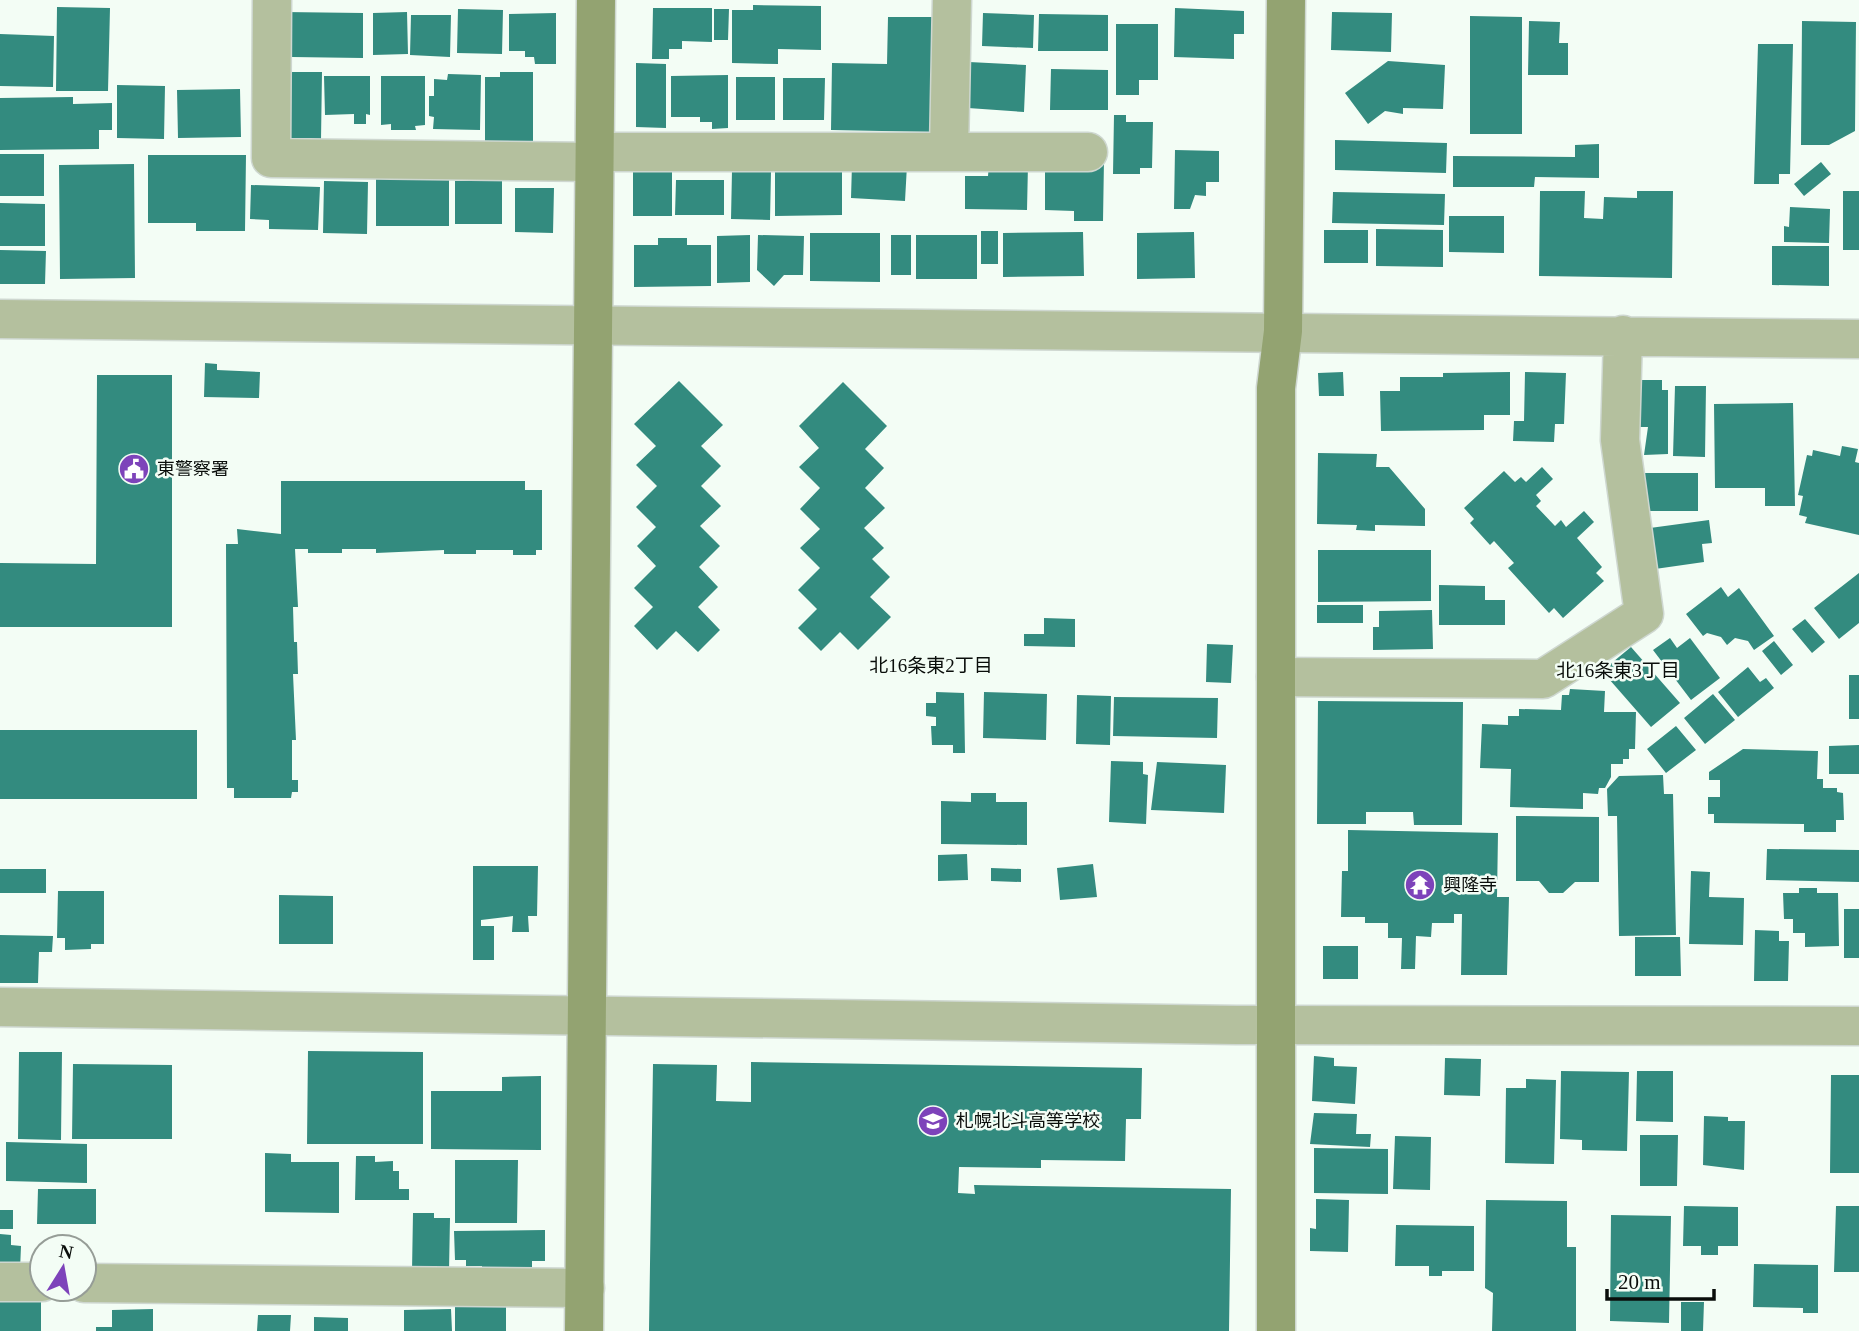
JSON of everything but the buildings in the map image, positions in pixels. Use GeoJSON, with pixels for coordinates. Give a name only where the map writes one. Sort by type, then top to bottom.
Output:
{"type":"FeatureCollection","features":[{"type":"Feature","properties":{"kind":"street"},"geometry":{"type":"LineString","coordinates":[[272,0],[271,158],[1088,152]]}},
{"type":"Feature","properties":{"kind":"street"},"geometry":{"type":"LineString","coordinates":[[584,1331],[596,0]]}},
{"type":"Feature","properties":{"kind":"street"},"geometry":{"type":"LineString","coordinates":[[949,151],[952,0]]}},
{"type":"Feature","properties":{"kind":"street"},"geometry":{"type":"LineString","coordinates":[[1276,1331],[1276,388],[1283,331],[1286,0]]}},
{"type":"Feature","properties":{"kind":"street"},"geometry":{"type":"LineString","coordinates":[[0,319],[593,323],[1859,339]]}},
{"type":"Feature","properties":{"kind":"street"},"geometry":{"type":"LineString","coordinates":[[1276,677],[1543,679],[1644,614],[1620,440],[1623,335]]}},
{"type":"Feature","properties":{"kind":"street"},"geometry":{"type":"LineString","coordinates":[[0,1007],[1278,1025],[1859,1026]]}},
{"type":"Feature","properties":{"kind":"street"},"geometry":{"type":"LineString","coordinates":[[0,1282],[28,1282]]}},
{"type":"Feature","properties":{"kind":"street"},"geometry":{"type":"LineString","coordinates":[[98,1283],[584,1288]]}},
{"type":"Feature","properties":{"kind":"place","name":"東警察署"},"geometry":{"type":"Point","coordinates":[134,469]}},
{"type":"Feature","properties":{"kind":"place","name":"興隆寺"},"geometry":{"type":"Point","coordinates":[1420,885]}},
{"type":"Feature","properties":{"kind":"place","name":"札幌北斗高等学校"},"geometry":{"type":"Point","coordinates":[933,1121]}},
{"type":"Feature","properties":{"kind":"district","name":"北16条東2丁目"},"geometry":{"type":"Point","coordinates":[931,665]}},
{"type":"Feature","properties":{"kind":"district","name":"北16条東3丁目"},"geometry":{"type":"Point","coordinates":[1618,670]}}]}
